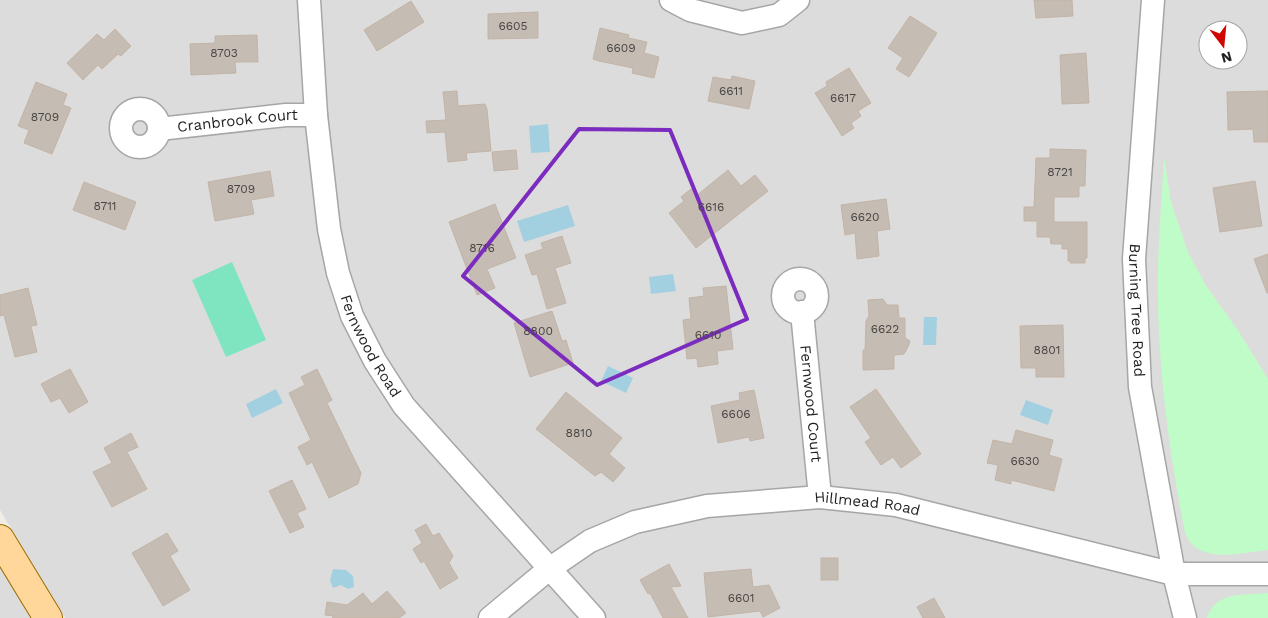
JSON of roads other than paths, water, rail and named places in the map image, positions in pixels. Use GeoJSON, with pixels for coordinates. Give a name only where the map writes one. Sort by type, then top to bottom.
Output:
{"type":"FeatureCollection","features":[{"type":"Feature","properties":{"kind":"main road"},"geometry":{"type":"LineString","coordinates":[[0,539],[48,618]]}},
{"type":"Feature","properties":{"kind":"street","name":"Fernwood Road"},"geometry":{"type":"LineString","coordinates":[[309,0],[316,115],[329,229],[338,273],[352,316],[375,361],[404,406],[594,618]]}},
{"type":"Feature","properties":{"kind":"street"},"geometry":{"type":"LineString","coordinates":[[671,0],[690,10],[742,23],[778,15],[798,0]]}},
{"type":"Feature","properties":{"kind":"street","name":"Burning Tree Road"},"geometry":{"type":"LineString","coordinates":[[1153,0],[1134,259],[1140,388],[1174,574],[1185,618]]}},
{"type":"Feature","properties":{"kind":"street","name":"Cranbrook Court"},"geometry":{"type":"LineString","coordinates":[[159,129],[286,115],[316,115]]}},
{"type":"Feature","properties":{"kind":"street","name":"Fernwood Court"},"geometry":{"type":"LineString","coordinates":[[802,312],[820,497]]}},
{"type":"Feature","properties":{"kind":"street","name":"Hillmead Road"},"geometry":{"type":"LineString","coordinates":[[490,618],[549,568],[590,541],[635,522],[707,506],[820,497],[896,505],[1174,574],[1268,574]]}},
{"type":"Feature","properties":{"kind":"water"},"geometry":{"type":"Polygon","coordinates":[[[548,124],[550,152],[531,153],[529,126],[548,124]]]}},
{"type":"Feature","properties":{"kind":"water"},"geometry":{"type":"Polygon","coordinates":[[[568,205],[575,226],[524,242],[517,221],[568,205]]]}},
{"type":"Feature","properties":{"kind":"water"},"geometry":{"type":"Polygon","coordinates":[[[673,274],[676,291],[651,294],[649,277],[673,274]]]}},
{"type":"Feature","properties":{"kind":"water"},"geometry":{"type":"Polygon","coordinates":[[[924,317],[937,317],[936,345],[923,345],[924,317]]]}},
{"type":"Feature","properties":{"kind":"water"},"geometry":{"type":"Polygon","coordinates":[[[608,366],[633,378],[626,393],[601,381],[608,366]]]}},
{"type":"Feature","properties":{"kind":"water"},"geometry":{"type":"Polygon","coordinates":[[[276,389],[283,403],[252,418],[246,404],[276,389]]]}},
{"type":"Feature","properties":{"kind":"water"},"geometry":{"type":"Polygon","coordinates":[[[1026,400],[1053,410],[1048,425],[1020,415],[1026,400]]]}},
{"type":"Feature","properties":{"kind":"water"},"geometry":{"type":"Polygon","coordinates":[[[333,569],[346,570],[353,576],[354,587],[348,589],[341,585],[333,588],[330,580],[333,569]]]}}]}
